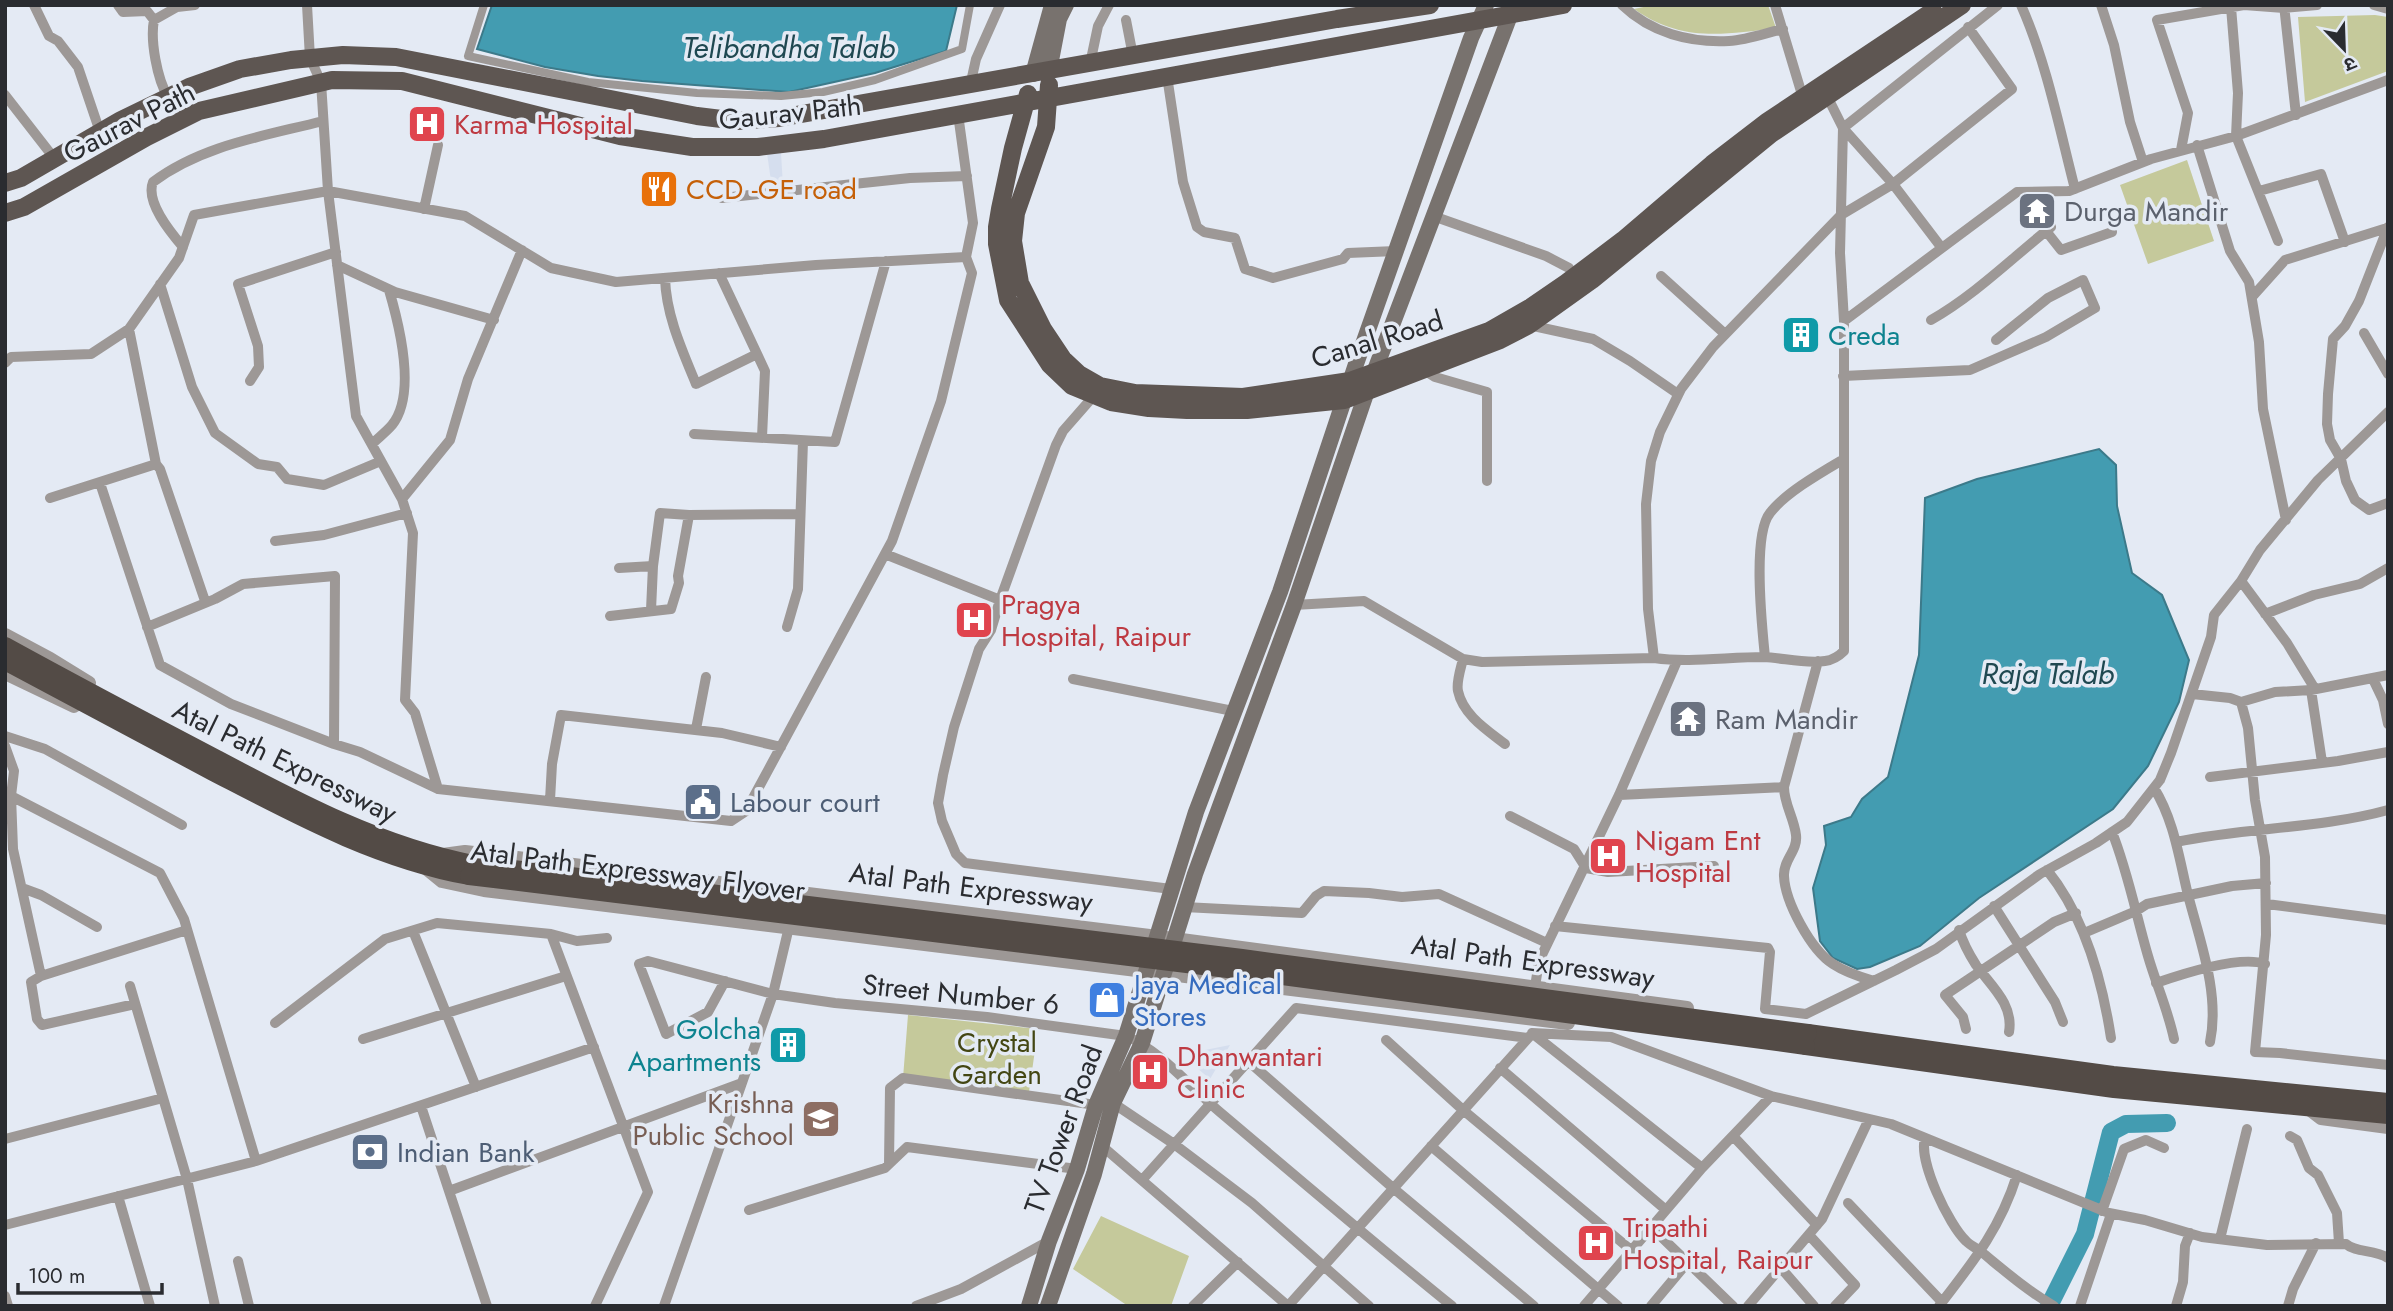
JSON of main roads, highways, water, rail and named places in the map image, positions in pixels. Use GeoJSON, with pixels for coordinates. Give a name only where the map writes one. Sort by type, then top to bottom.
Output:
{"type":"FeatureCollection","features":[{"type":"Feature","properties":{"kind":"highway"},"geometry":{"type":"LineString","coordinates":[[5,646],[76,692]]}},
{"type":"Feature","properties":{"kind":"highway"},"geometry":{"type":"LineString","coordinates":[[5,661],[76,692]]}},
{"type":"Feature","properties":{"kind":"highway","name":"Atal Path Expressway"},"geometry":{"type":"LineString","coordinates":[[76,692],[350,827],[430,862]]}},
{"type":"Feature","properties":{"kind":"highway","name":"Atal Path Expressway Flyover"},"geometry":{"type":"LineString","coordinates":[[430,862],[471,870],[1241,971],[1807,1039],[2113,1082],[2330,1104]]}},
{"type":"Feature","properties":{"kind":"highway"},"geometry":{"type":"LineString","coordinates":[[2330,1104],[2388,1102]]}},
{"type":"Feature","properties":{"kind":"highway"},"geometry":{"type":"LineString","coordinates":[[2330,1104],[2388,1115]]}},
{"type":"Feature","properties":{"kind":"main road","name":"Canal Road"},"geometry":{"type":"LineString","coordinates":[[1052,5],[1041,73],[1048,97],[1046,127],[1016,213],[1013,241],[1020,282],[1034,312],[1063,359],[1098,391],[1243,397],[1350,382],[1370,383],[1489,331],[1531,307],[1623,240],[1728,151],[1802,97],[1941,5]]}},
{"type":"Feature","properties":{"kind":"main road","name":"Canal Road"},"geometry":{"type":"LineString","coordinates":[[1041,73],[1066,5]]}},
{"type":"Feature","properties":{"kind":"main road"},"geometry":{"type":"LineString","coordinates":[[5,183],[21,178],[100,132],[189,87],[240,69],[310,58],[343,55],[396,57],[697,116],[738,121],[779,118],[970,86],[1133,56],[1340,12],[1430,5]]}},
{"type":"Feature","properties":{"kind":"main road","name":"Gaurav Path"},"geometry":{"type":"LineString","coordinates":[[5,212],[24,207],[200,111],[332,80],[402,81],[608,133],[692,147],[758,147],[824,139],[1167,76],[1483,12],[1563,5]]}},
{"type":"Feature","properties":{"kind":"main road"},"geometry":{"type":"LineString","coordinates":[[1041,73],[1026,102],[1013,148],[997,227],[1008,300],[1050,365],[1072,386],[1098,391],[1111,402],[1149,408],[1247,410],[1344,400],[1370,383],[1424,370],[1500,340],[1529,325],[1612,264],[1771,134],[1829,98],[1962,5]]}},
{"type":"Feature","properties":{"kind":"main road"},"geometry":{"type":"LineString","coordinates":[[1155,973],[1174,939],[1195,874],[1294,605],[1370,383],[1512,9]]}},
{"type":"Feature","properties":{"kind":"main road"},"geometry":{"type":"LineString","coordinates":[[1155,973],[1157,937],[1177,869],[1233,711],[1280,592],[1350,382],[1483,12]]}},
{"type":"Feature","properties":{"kind":"main road"},"geometry":{"type":"LineString","coordinates":[[1177,869],[1195,874]]}},
{"type":"Feature","properties":{"kind":"main road","name":"TV Tower Road"},"geometry":{"type":"LineString","coordinates":[[1029,1306],[1049,1241],[1104,1104],[1126,1037],[1155,973]]}},
{"type":"Feature","properties":{"kind":"main road","name":"TV Tower Road"},"geometry":{"type":"LineString","coordinates":[[1048,1306],[1102,1146],[1104,1104],[1142,1043],[1155,973]]}},
{"type":"Feature","properties":{"kind":"water","name":"Telibandha Talab"},"geometry":{"type":"Polygon","coordinates":[[[492,5],[957,5],[946,51],[875,73],[789,92],[598,76],[545,67],[477,49],[492,5]]]}},
{"type":"Feature","properties":{"kind":"water","name":"Raja Talab"},"geometry":{"type":"Polygon","coordinates":[[[2099,449],[2116,465],[2117,506],[2132,573],[2162,595],[2189,660],[2179,702],[2148,766],[2113,809],[1979,898],[1920,946],[1870,967],[1857,969],[1833,958],[1820,941],[1813,888],[1826,845],[1824,826],[1851,817],[1862,799],[1888,777],[1919,655],[1925,498],[1977,479],[2099,449]]]}},
{"type":"Feature","properties":{"kind":"waterway"},"geometry":{"type":"LineString","coordinates":[[2049,1306],[2085,1234],[2111,1132],[2126,1124],[2167,1123]]}},
{"type":"Feature","properties":{"kind":"place","name":"Karma Hospital"},"geometry":{"type":"Point","coordinates":[427,124]}},
{"type":"Feature","properties":{"kind":"place","name":"CCD -GE road"},"geometry":{"type":"Point","coordinates":[659,189]}},
{"type":"Feature","properties":{"kind":"place","name":"Durga Mandir"},"geometry":{"type":"Point","coordinates":[2037,211]}},
{"type":"Feature","properties":{"kind":"place","name":"Creda"},"geometry":{"type":"Point","coordinates":[1801,335]}},
{"type":"Feature","properties":{"kind":"place","name":"Pragya Hospital, Raipur"},"geometry":{"type":"Point","coordinates":[974,620]}},
{"type":"Feature","properties":{"kind":"place","name":"Ram Mandir"},"geometry":{"type":"Point","coordinates":[1688,719]}},
{"type":"Feature","properties":{"kind":"place","name":"Labour court"},"geometry":{"type":"Point","coordinates":[703,802]}},
{"type":"Feature","properties":{"kind":"place","name":"Nigam Ent Hospital"},"geometry":{"type":"Point","coordinates":[1608,856]}},
{"type":"Feature","properties":{"kind":"place","name":"Jaya Medical Stores"},"geometry":{"type":"Point","coordinates":[1107,1000]}},
{"type":"Feature","properties":{"kind":"place","name":"Golcha Apartments"},"geometry":{"type":"Point","coordinates":[788,1045]}},
{"type":"Feature","properties":{"kind":"place","name":"Dhanwantari Clinic"},"geometry":{"type":"Point","coordinates":[1150,1072]}},
{"type":"Feature","properties":{"kind":"place","name":"Krishna Public School"},"geometry":{"type":"Point","coordinates":[821,1119]}},
{"type":"Feature","properties":{"kind":"place","name":"Indian Bank"},"geometry":{"type":"Point","coordinates":[370,1152]}},
{"type":"Feature","properties":{"kind":"place","name":"Tripathi Hospital, Raipur"},"geometry":{"type":"Point","coordinates":[1596,1243]}},
{"type":"Feature","properties":{"kind":"park label","name":"Crystal Garden"},"geometry":{"type":"Point","coordinates":[997,1058]}}]}
